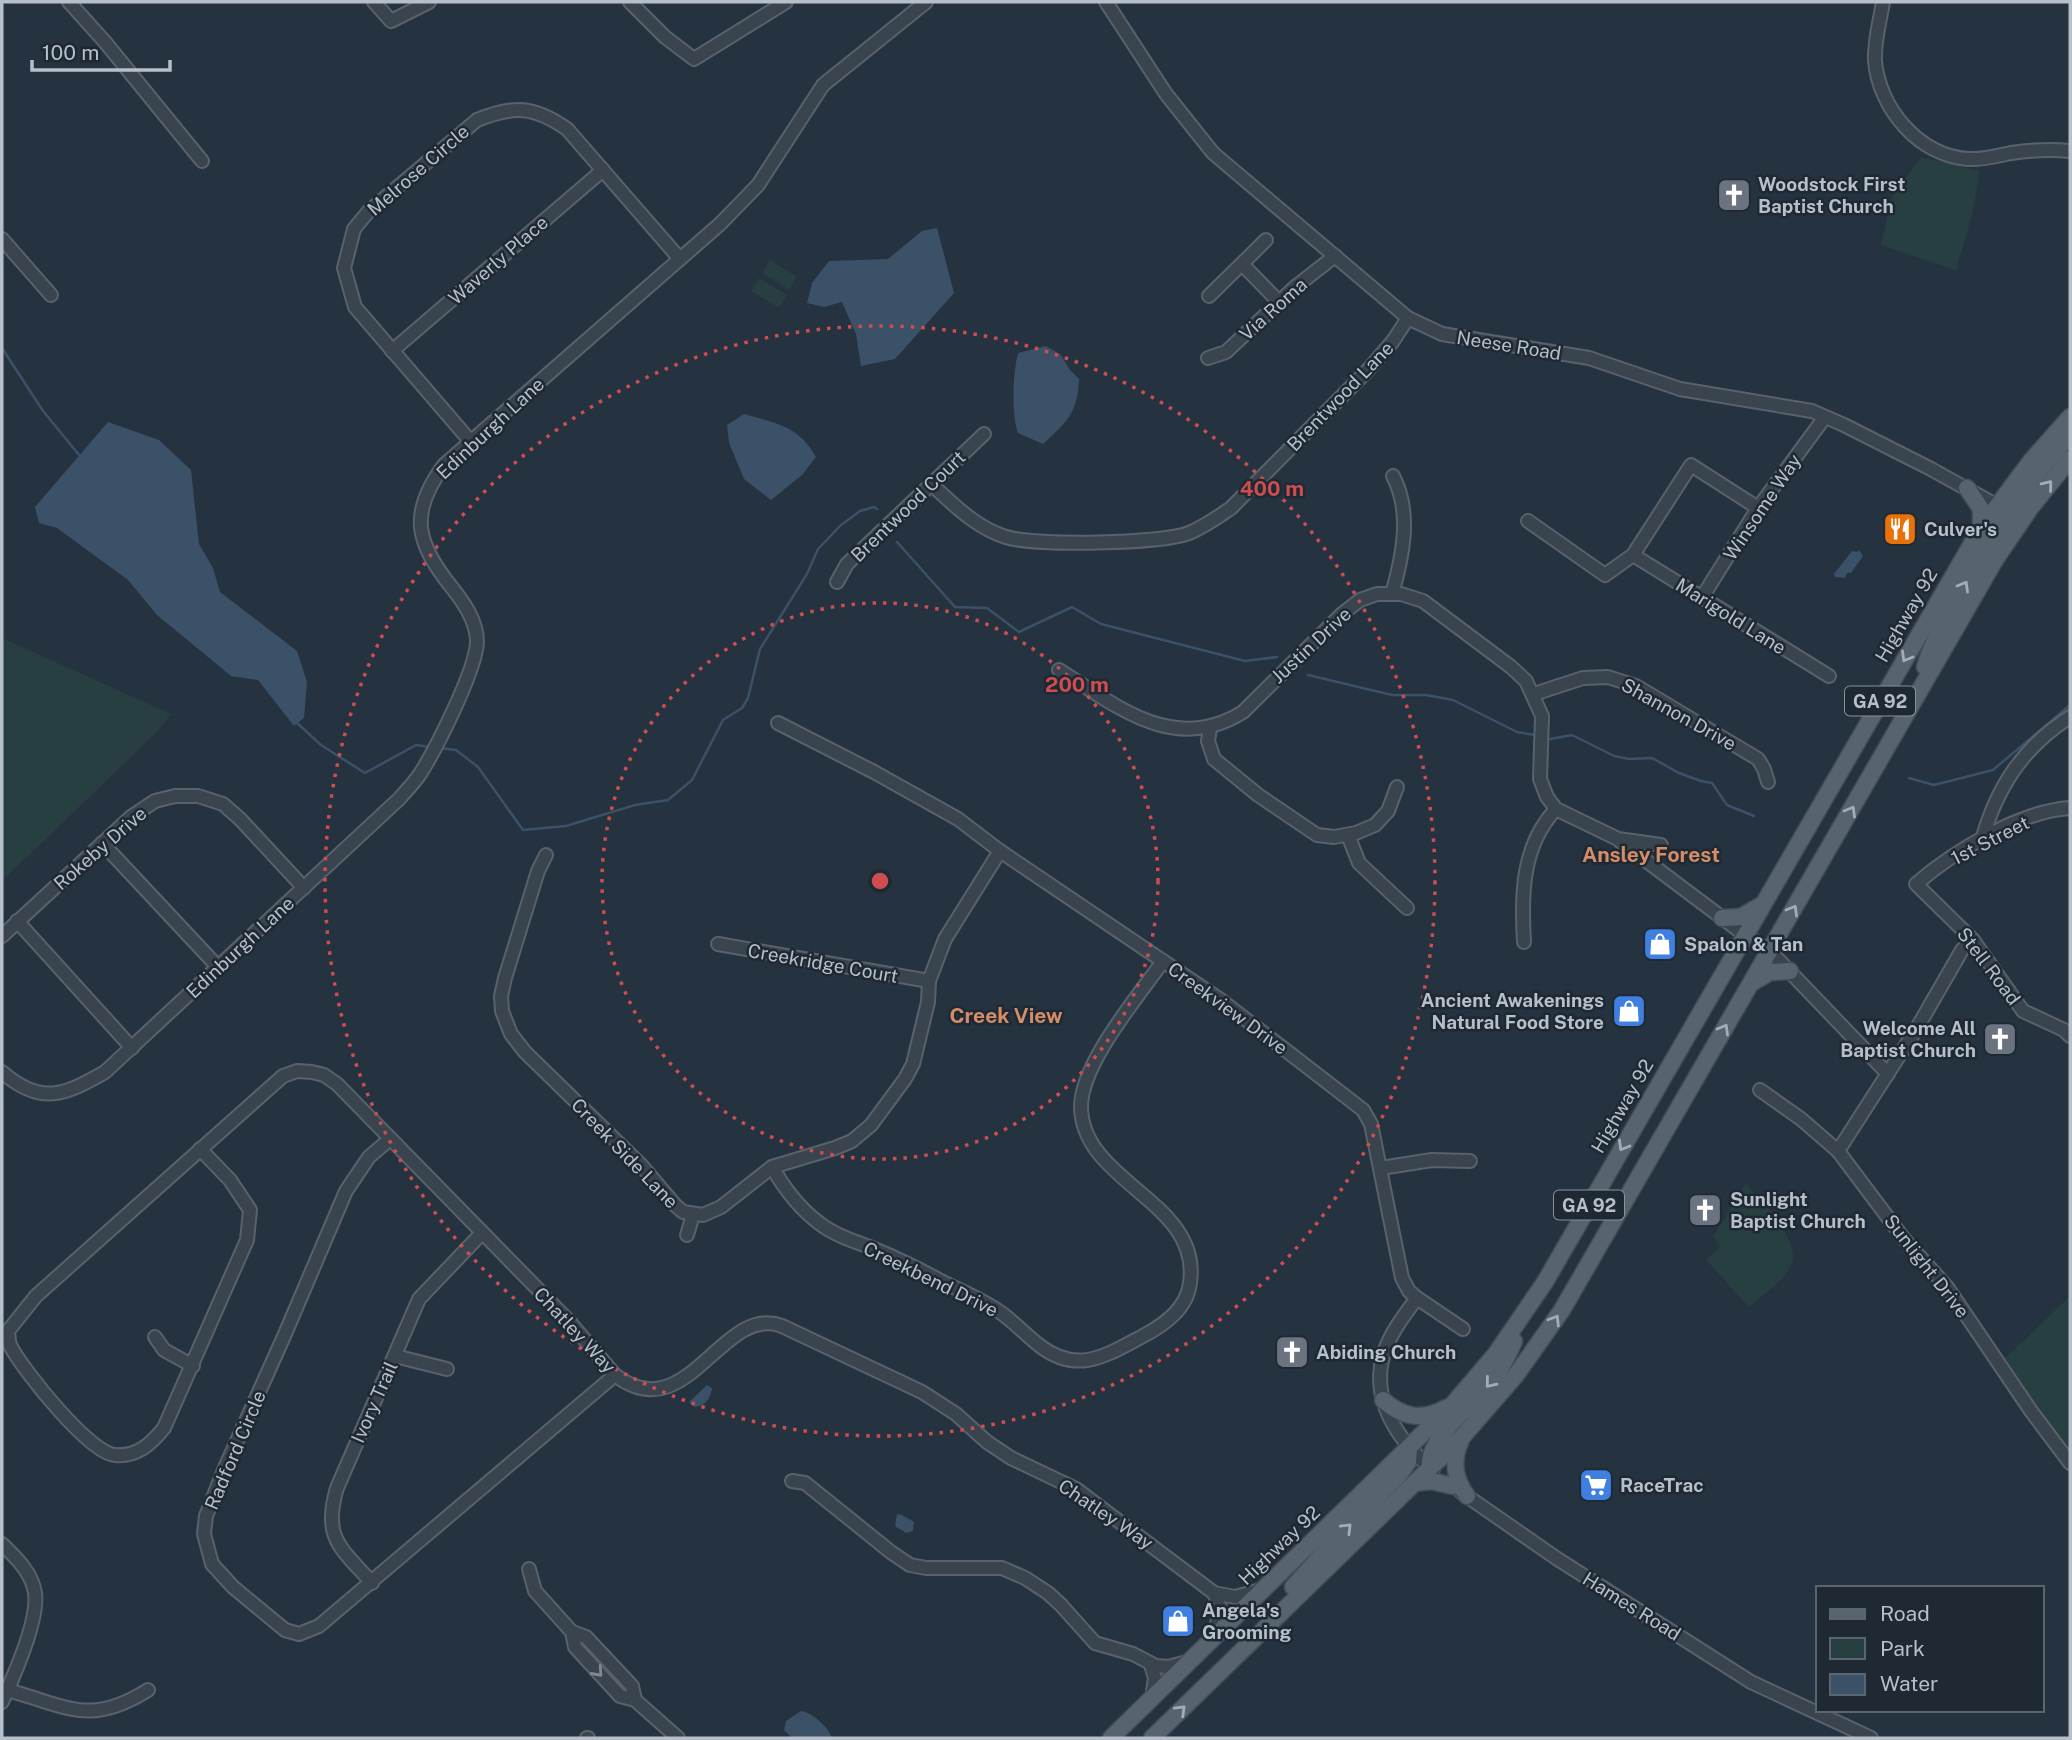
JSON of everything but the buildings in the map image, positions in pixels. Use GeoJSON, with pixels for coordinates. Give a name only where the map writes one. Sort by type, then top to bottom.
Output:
{"type":"FeatureCollection","features":[{"type":"Feature","properties":{"kind":"main road","name":"Highway 92"},"geometry":{"type":"LineString","coordinates":[[2009,513],[2015,481],[2070,417]]}},
{"type":"Feature","properties":{"kind":"main road"},"geometry":{"type":"LineString","coordinates":[[2009,513],[2032,480],[2070,436]]}},
{"type":"Feature","properties":{"kind":"main road","name":"Highway 92"},"geometry":{"type":"LineString","coordinates":[[1111,1738],[1409,1448],[1454,1403],[1496,1355],[1550,1272],[1981,528],[2009,513],[2070,458]]}},
{"type":"Feature","properties":{"kind":"main road"},"geometry":{"type":"LineString","coordinates":[[1971,491],[1990,493],[2015,481]]}},
{"type":"Feature","properties":{"kind":"main road"},"geometry":{"type":"LineString","coordinates":[[1971,491],[1981,509],[1981,528]]}},
{"type":"Feature","properties":{"kind":"main road","name":"GA 92"},"geometry":{"type":"LineString","coordinates":[[1152,1738],[1463,1436],[1511,1382],[1546,1335],[1918,694],[1939,632],[2009,513]]}},
{"type":"Feature","properties":{"kind":"main road"},"geometry":{"type":"LineString","coordinates":[[1723,918],[1734,919],[1748,915],[1766,899]]}},
{"type":"Feature","properties":{"kind":"main road"},"geometry":{"type":"LineString","coordinates":[[1751,984],[1770,972],[1790,971]]}},
{"type":"Feature","properties":{"kind":"main road"},"geometry":{"type":"LineString","coordinates":[[1430,1468],[1431,1453],[1438,1440],[1476,1401],[1499,1372],[1519,1322]]}},
{"type":"Feature","properties":{"kind":"main road"},"geometry":{"type":"LineString","coordinates":[[1383,1400],[1395,1410],[1413,1417],[1432,1414],[1454,1403]]}},
{"type":"Feature","properties":{"kind":"main road"},"geometry":{"type":"LineString","coordinates":[[1463,1436],[1457,1449],[1455,1470],[1467,1496]]}},
{"type":"Feature","properties":{"kind":"main road"},"geometry":{"type":"LineString","coordinates":[[1273,1619],[1304,1574],[1399,1475],[1408,1461],[1409,1448]]}},
{"type":"Feature","properties":{"kind":"main road"},"geometry":{"type":"LineString","coordinates":[[1414,1483],[1431,1480],[1453,1486]]}},
{"type":"Feature","properties":{"kind":"street"},"geometry":{"type":"LineString","coordinates":[[69,2],[202,161]]}},
{"type":"Feature","properties":{"kind":"street"},"geometry":{"type":"LineString","coordinates":[[374,2],[391,21],[429,2]]}},
{"type":"Feature","properties":{"kind":"street"},"geometry":{"type":"LineString","coordinates":[[630,2],[665,37],[694,60],[786,2]]}},
{"type":"Feature","properties":{"kind":"street","name":"Edinburgh Lane"},"geometry":{"type":"LineString","coordinates":[[2,1072],[16,1084],[52,1095],[73,1091],[105,1072],[399,799],[419,775],[448,722],[469,672],[477,642],[473,620],[463,601],[440,574],[426,551],[421,531],[422,507],[429,486],[444,465],[720,224],[758,186],[823,85],[926,2]]}},
{"type":"Feature","properties":{"kind":"street","name":"Neese Road"},"geometry":{"type":"LineString","coordinates":[[1106,2],[1166,94],[1200,139],[1237,176],[1408,318],[1443,334],[1589,358],[1680,389],[1797,407],[1825,417],[2009,513]]}},
{"type":"Feature","properties":{"kind":"street"},"geometry":{"type":"LineString","coordinates":[[1883,2],[1875,49],[1879,83],[1895,116],[1916,137],[1940,152],[1967,159],[2032,151],[2070,151]]}},
{"type":"Feature","properties":{"kind":"street","name":"Melrose Circle"},"geometry":{"type":"LineString","coordinates":[[471,442],[355,307],[344,268],[354,229],[368,212],[477,120],[513,109],[546,115],[568,129],[680,259]]}},
{"type":"Feature","properties":{"kind":"street","name":"Waverly Place"},"geometry":{"type":"LineString","coordinates":[[392,351],[603,170]]}},
{"type":"Feature","properties":{"kind":"street"},"geometry":{"type":"LineString","coordinates":[[2,239],[51,295]]}},
{"type":"Feature","properties":{"kind":"street"},"geometry":{"type":"LineString","coordinates":[[1209,296],[1266,240]]}},
{"type":"Feature","properties":{"kind":"street","name":"Via Roma"},"geometry":{"type":"LineString","coordinates":[[1208,358],[1226,352],[1279,302],[1335,256]]}},
{"type":"Feature","properties":{"kind":"street"},"geometry":{"type":"LineString","coordinates":[[1242,264],[1279,302]]}},
{"type":"Feature","properties":{"kind":"street","name":"Brentwood Lane"},"geometry":{"type":"LineString","coordinates":[[931,484],[959,510],[1006,537],[1031,541],[1077,542],[1159,539],[1187,533],[1213,521],[1231,508],[1368,370],[1393,341],[1408,318]]}},
{"type":"Feature","properties":{"kind":"street","name":"Winsome Way"},"geometry":{"type":"LineString","coordinates":[[1700,598],[1758,508],[1825,417]]}},
{"type":"Feature","properties":{"kind":"street","name":"Brentwood Court"},"geometry":{"type":"LineString","coordinates":[[837,582],[847,564],[984,433]]}},
{"type":"Feature","properties":{"kind":"street"},"geometry":{"type":"LineString","coordinates":[[1528,521],[1605,575],[1633,555],[1691,465],[1758,508]]}},
{"type":"Feature","properties":{"kind":"street"},"geometry":{"type":"LineString","coordinates":[[1392,594],[1398,572],[1405,511],[1393,475]]}},
{"type":"Feature","properties":{"kind":"street","name":"Marigold Lane"},"geometry":{"type":"LineString","coordinates":[[1633,555],[1829,677]]}},
{"type":"Feature","properties":{"kind":"street","name":"Justin Drive"},"geometry":{"type":"LineString","coordinates":[[1059,670],[1136,718],[1188,730],[1210,727],[1226,723],[1243,712],[1342,614],[1360,600],[1377,594],[1392,594],[1423,601],[1526,681],[1542,716],[1540,779],[1547,797],[1556,809]]}},
{"type":"Feature","properties":{"kind":"street","name":"Shannon Drive"},"geometry":{"type":"LineString","coordinates":[[1534,694],[1583,678],[1608,677],[1636,686],[1758,759],[1768,782]]}},
{"type":"Feature","properties":{"kind":"street"},"geometry":{"type":"LineString","coordinates":[[1982,840],[1990,811],[2024,754],[2049,730],[2070,717]]}},
{"type":"Feature","properties":{"kind":"street","name":"Creekview Drive"},"geometry":{"type":"LineString","coordinates":[[778,723],[936,806],[1270,1037],[1363,1110],[1371,1124],[1402,1278],[1416,1298]]}},
{"type":"Feature","properties":{"kind":"street"},"geometry":{"type":"LineString","coordinates":[[1210,727],[1208,741],[1214,759],[1258,795],[1317,835],[1348,835],[1375,825],[1388,811],[1397,787]]}},
{"type":"Feature","properties":{"kind":"street","name":"Rokeby Drive"},"geometry":{"type":"LineString","coordinates":[[2,936],[131,817],[155,801],[175,796],[198,796],[223,804],[304,888]]}},
{"type":"Feature","properties":{"kind":"street","name":"1st Street"},"geometry":{"type":"LineString","coordinates":[[1916,884],[1931,871],[2017,822],[2070,808]]}},
{"type":"Feature","properties":{"kind":"street"},"geometry":{"type":"LineString","coordinates":[[1524,942],[1522,903],[1532,842],[1556,809],[1618,839],[1770,951],[1888,1074]]}},
{"type":"Feature","properties":{"kind":"street"},"geometry":{"type":"LineString","coordinates":[[1348,835],[1359,863],[1407,908]]}},
{"type":"Feature","properties":{"kind":"street"},"geometry":{"type":"LineString","coordinates":[[1618,839],[1661,845]]}},
{"type":"Feature","properties":{"kind":"street"},"geometry":{"type":"LineString","coordinates":[[102,843],[218,967]]}},
{"type":"Feature","properties":{"kind":"street","name":"Creek Side Lane"},"geometry":{"type":"LineString","coordinates":[[546,855],[538,871],[505,978],[501,996],[505,1023],[526,1052],[641,1165],[675,1205],[683,1212],[702,1215],[721,1208],[772,1167],[852,1141],[871,1125],[913,1064],[925,1013],[929,981],[944,939],[1000,851]]}},
{"type":"Feature","properties":{"kind":"street","name":"Stell Road"},"geometry":{"type":"LineString","coordinates":[[1916,884],[1973,940],[2023,1012],[2068,1031]]}},
{"type":"Feature","properties":{"kind":"street"},"geometry":{"type":"LineString","coordinates":[[17,921],[132,1048]]}},
{"type":"Feature","properties":{"kind":"street"},"geometry":{"type":"LineString","coordinates":[[1838,1151],[1888,1074],[1962,950],[1973,940]]}},
{"type":"Feature","properties":{"kind":"street","name":"Creekridge Court"},"geometry":{"type":"LineString","coordinates":[[718,944],[929,981]]}},
{"type":"Feature","properties":{"kind":"street","name":"Creekbend Drive"},"geometry":{"type":"LineString","coordinates":[[772,1167],[791,1197],[819,1224],[924,1272],[993,1308],[1053,1355],[1067,1360],[1091,1361],[1158,1328],[1181,1307],[1189,1291],[1191,1264],[1186,1246],[1182,1236],[1161,1212],[1098,1152],[1085,1130],[1081,1107],[1085,1082],[1098,1054],[1163,961]]}},
{"type":"Feature","properties":{"kind":"street","name":"Chatley Way"},"geometry":{"type":"LineString","coordinates":[[200,1149],[229,1180],[250,1210],[247,1240],[164,1428],[150,1445],[132,1453],[114,1455],[102,1451],[69,1421],[37,1384],[9,1344],[8,1331],[36,1296],[268,1088],[283,1076],[297,1071],[324,1076],[337,1084],[567,1319],[615,1375],[640,1389],[667,1388],[747,1328],[770,1321],[922,1392],[956,1414],[1011,1458],[1076,1489],[1214,1593]]}},
{"type":"Feature","properties":{"kind":"street","name":"Sunlight Drive"},"geometry":{"type":"LineString","coordinates":[[1760,1090],[1801,1119],[1838,1151],[1904,1238],[1947,1287],[2031,1411],[2070,1463]]}},
{"type":"Feature","properties":{"kind":"street","name":"Radford Circle"},"geometry":{"type":"LineString","coordinates":[[390,1139],[369,1157],[345,1191],[206,1516],[204,1534],[212,1564],[233,1587],[285,1630],[299,1634],[319,1626],[615,1375]]}},
{"type":"Feature","properties":{"kind":"street"},"geometry":{"type":"LineString","coordinates":[[1381,1168],[1432,1160],[1470,1161]]}},
{"type":"Feature","properties":{"kind":"street"},"geometry":{"type":"LineString","coordinates":[[687,1235],[693,1215]]}},
{"type":"Feature","properties":{"kind":"street","name":"Ivory Trail"},"geometry":{"type":"LineString","coordinates":[[372,1583],[338,1544],[331,1526],[331,1509],[361,1429],[419,1299],[482,1233]]}},
{"type":"Feature","properties":{"kind":"street"},"geometry":{"type":"LineString","coordinates":[[1409,1448],[1393,1424],[1383,1400],[1380,1378],[1385,1350],[1416,1298],[1463,1329]]}},
{"type":"Feature","properties":{"kind":"street"},"geometry":{"type":"LineString","coordinates":[[155,1337],[164,1350],[192,1366]]}},
{"type":"Feature","properties":{"kind":"street"},"geometry":{"type":"LineString","coordinates":[[395,1356],[447,1369]]}},
{"type":"Feature","properties":{"kind":"street","name":"Hames Road"},"geometry":{"type":"LineString","coordinates":[[1409,1448],[1453,1486],[1556,1558],[1751,1682],[1871,1738]]}},
{"type":"Feature","properties":{"kind":"street"},"geometry":{"type":"LineString","coordinates":[[792,1481],[805,1483],[910,1565],[926,1568],[1002,1568],[1026,1578],[1061,1605],[1095,1643],[1133,1654],[1151,1665],[1168,1667],[1189,1661]]}},
{"type":"Feature","properties":{"kind":"street"},"geometry":{"type":"LineString","coordinates":[[2,1544],[22,1564],[35,1593],[34,1618],[5,1696],[72,1711],[112,1710],[148,1690]]}},
{"type":"Feature","properties":{"kind":"street"},"geometry":{"type":"LineString","coordinates":[[529,1569],[535,1591],[572,1632],[586,1637],[632,1686],[635,1700],[678,1738]]}},
{"type":"Feature","properties":{"kind":"street"},"geometry":{"type":"LineString","coordinates":[[1214,1593],[1236,1597],[1265,1588]]}},
{"type":"Feature","properties":{"kind":"street"},"geometry":{"type":"LineString","coordinates":[[1212,1640],[1220,1615],[1219,1602],[1214,1593]]}},
{"type":"Feature","properties":{"kind":"street"},"geometry":{"type":"LineString","coordinates":[[1151,1665],[1155,1678],[1152,1698]]}},
{"type":"Feature","properties":{"kind":"green space"},"geometry":{"type":"Polygon","coordinates":[[[1921,157],[1980,171],[1972,215],[1956,270],[1881,245],[1892,197],[1921,157]]]}},
{"type":"Feature","properties":{"kind":"green space"},"geometry":{"type":"Polygon","coordinates":[[[770,260],[797,277],[789,290],[762,273],[770,260]]]}},
{"type":"Feature","properties":{"kind":"green space"},"geometry":{"type":"Polygon","coordinates":[[[759,278],[787,295],[779,308],[751,291],[759,278]]]}},
{"type":"Feature","properties":{"kind":"green space"},"geometry":{"type":"Polygon","coordinates":[[[2,638],[171,714],[158,731],[2,881],[2,638]]]}},
{"type":"Feature","properties":{"kind":"green space"},"geometry":{"type":"Polygon","coordinates":[[[1746,1183],[1787,1235],[1793,1258],[1782,1279],[1749,1307],[1706,1260],[1721,1246],[1713,1237],[1746,1183]]]}},
{"type":"Feature","properties":{"kind":"green space"},"geometry":{"type":"Polygon","coordinates":[[[2070,1296],[2070,1452],[2025,1407],[1995,1368],[2070,1296]]]}},
{"type":"Feature","properties":{"kind":"water"},"geometry":{"type":"Polygon","coordinates":[[[937,228],[954,293],[895,359],[861,366],[856,334],[842,302],[824,307],[807,303],[812,283],[829,261],[888,259],[922,231],[937,228]]]}},
{"type":"Feature","properties":{"kind":"water"},"geometry":{"type":"Polygon","coordinates":[[[1046,346],[1061,355],[1079,379],[1073,409],[1058,430],[1043,444],[1018,433],[1014,415],[1014,393],[1018,353],[1046,346]]]}},
{"type":"Feature","properties":{"kind":"water"},"geometry":{"type":"Polygon","coordinates":[[[744,414],[786,427],[802,438],[816,457],[802,475],[771,500],[744,479],[729,443],[727,425],[744,414]]]}},
{"type":"Feature","properties":{"kind":"water"},"geometry":{"type":"Polygon","coordinates":[[[108,422],[159,440],[191,470],[199,544],[213,568],[220,592],[297,651],[307,682],[304,718],[294,726],[258,680],[231,676],[157,615],[128,580],[57,528],[39,523],[35,507],[108,422]]]}},
{"type":"Feature","properties":{"kind":"water"},"geometry":{"type":"Polygon","coordinates":[[[1859,550],[1863,556],[1851,573],[1847,573],[1845,578],[1835,577],[1834,574],[1852,551],[1859,550]]]}},
{"type":"Feature","properties":{"kind":"water"},"geometry":{"type":"Polygon","coordinates":[[[707,1385],[712,1388],[709,1398],[702,1405],[695,1407],[689,1402],[707,1385]]]}},
{"type":"Feature","properties":{"kind":"water"},"geometry":{"type":"Polygon","coordinates":[[[897,1514],[914,1522],[913,1531],[906,1533],[895,1526],[897,1514]]]}},
{"type":"Feature","properties":{"kind":"water"},"geometry":{"type":"Polygon","coordinates":[[[801,1711],[820,1721],[832,1738],[792,1738],[784,1730],[786,1721],[801,1711]]]}},
{"type":"Feature","properties":{"kind":"waterway"},"geometry":{"type":"LineString","coordinates":[[2,348],[43,411],[80,456]]}},
{"type":"Feature","properties":{"kind":"waterway"},"geometry":{"type":"LineString","coordinates":[[440,748],[456,750],[478,767],[523,830],[566,826],[635,805],[668,800],[692,780],[723,720],[742,708],[748,698],[760,649],[807,574],[818,549],[841,525],[860,511],[874,507],[877,509]]}},
{"type":"Feature","properties":{"kind":"waterway"},"geometry":{"type":"LineString","coordinates":[[897,542],[955,607],[987,608],[1019,632],[1072,607],[1101,624],[1245,661],[1277,657]]}},
{"type":"Feature","properties":{"kind":"waterway"},"geometry":{"type":"LineString","coordinates":[[1308,675],[1392,695],[1426,695],[1453,700],[1517,732],[1535,735]]}},
{"type":"Feature","properties":{"kind":"waterway"},"geometry":{"type":"LineString","coordinates":[[1909,778],[1934,785],[1993,770],[2070,705]]}},
{"type":"Feature","properties":{"kind":"waterway"},"geometry":{"type":"LineString","coordinates":[[296,722],[321,745],[365,773],[416,745],[430,747]]}},
{"type":"Feature","properties":{"kind":"waterway"},"geometry":{"type":"LineString","coordinates":[[1550,739],[1572,735],[1614,756],[1629,759],[1652,758],[1679,773],[1712,783],[1727,805],[1754,816]]}},
{"type":"Feature","properties":{"kind":"place","name":"Woodstock First Baptist Church"},"geometry":{"type":"Point","coordinates":[1734,195]}},
{"type":"Feature","properties":{"kind":"place","name":"Culver's"},"geometry":{"type":"Point","coordinates":[1900,529]}},
{"type":"Feature","properties":{"kind":"place","name":"Spalon & Tan"},"geometry":{"type":"Point","coordinates":[1660,944]}},
{"type":"Feature","properties":{"kind":"place","name":"Ancient Awakenings Natural Food Store"},"geometry":{"type":"Point","coordinates":[1629,1011]}},
{"type":"Feature","properties":{"kind":"place","name":"Welcome All Baptist Church"},"geometry":{"type":"Point","coordinates":[2000,1039]}},
{"type":"Feature","properties":{"kind":"place","name":"Sunlight Baptist Church"},"geometry":{"type":"Point","coordinates":[1705,1210]}},
{"type":"Feature","properties":{"kind":"place","name":"Abiding Church"},"geometry":{"type":"Point","coordinates":[1292,1352]}},
{"type":"Feature","properties":{"kind":"place","name":"RaceTrac"},"geometry":{"type":"Point","coordinates":[1596,1485]}},
{"type":"Feature","properties":{"kind":"place","name":"Angela's Grooming"},"geometry":{"type":"Point","coordinates":[1178,1621]}},
{"type":"Feature","properties":{"kind":"district","name":"Ansley Forest"},"geometry":{"type":"Point","coordinates":[1651,854]}},
{"type":"Feature","properties":{"kind":"district","name":"Creek View"},"geometry":{"type":"Point","coordinates":[1006,1015]}}]}
